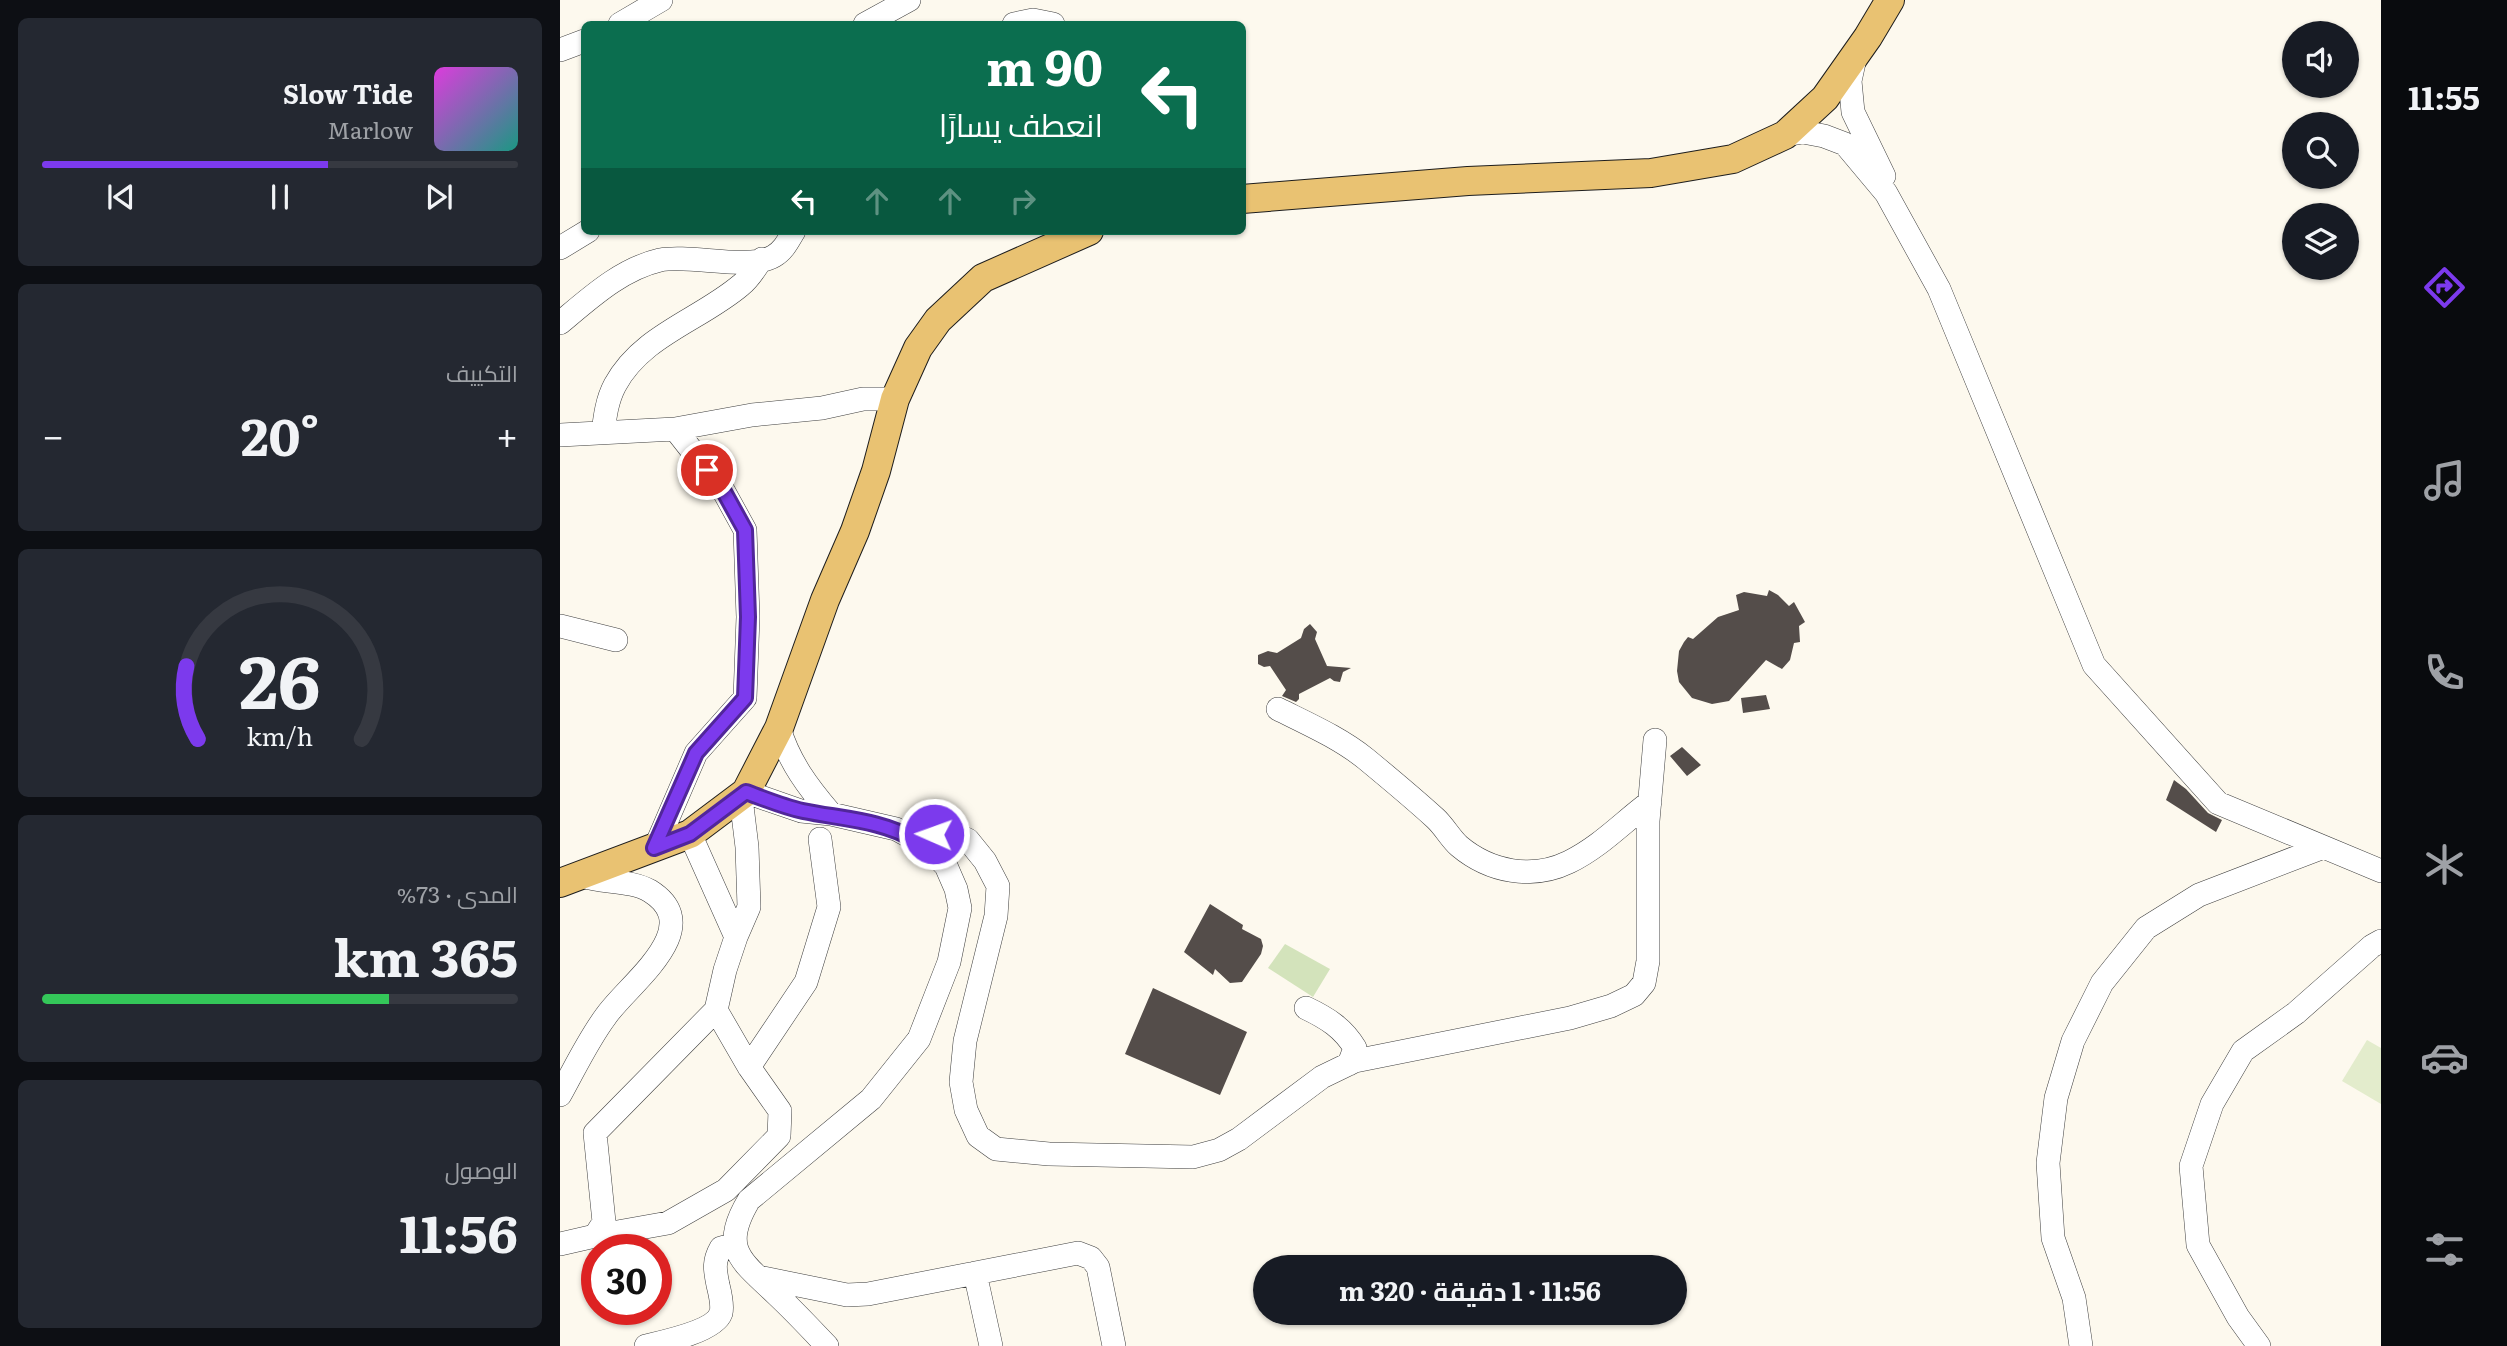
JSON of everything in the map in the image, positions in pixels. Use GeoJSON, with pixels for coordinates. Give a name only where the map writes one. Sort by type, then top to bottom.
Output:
{"type":"FeatureCollection","features":[{"type":"Feature","properties":{"kind":"main road"},"geometry":{"type":"LineString","coordinates":[[1246,199],[1468,181],[1651,173],[1733,159],[1785,135],[1825,98],[1890,0]]}},
{"type":"Feature","properties":{"kind":"main road"},"geometry":{"type":"LineString","coordinates":[[571,880],[690,834],[743,795],[779,728],[825,600],[867,495],[894,399],[918,348],[938,320],[983,278],[1080,235]]}},
{"type":"Feature","properties":{"kind":"street"},"geometry":{"type":"LineString","coordinates":[[625,21],[661,0]]}},
{"type":"Feature","properties":{"kind":"street"},"geometry":{"type":"LineString","coordinates":[[870,21],[909,0]]}},
{"type":"Feature","properties":{"kind":"street"},"geometry":{"type":"LineString","coordinates":[[560,50],[581,42]]}},
{"type":"Feature","properties":{"kind":"street"},"geometry":{"type":"LineString","coordinates":[[1855,56],[1850,81],[1853,112],[1884,174],[1886,193]]}},
{"type":"Feature","properties":{"kind":"street"},"geometry":{"type":"LineString","coordinates":[[1785,135],[1803,132],[1845,144],[1886,193],[1939,289],[2094,665],[2218,803],[2381,871]]}},
{"type":"Feature","properties":{"kind":"street"},"geometry":{"type":"LineString","coordinates":[[560,248],[581,235]]}},
{"type":"Feature","properties":{"kind":"street"},"geometry":{"type":"LineString","coordinates":[[560,323],[598,291],[630,271],[660,260],[685,258],[727,261],[772,257],[786,246],[792,235]]}},
{"type":"Feature","properties":{"kind":"street"},"geometry":{"type":"LineString","coordinates":[[603,433],[607,405],[614,386],[627,367],[647,347],[674,327],[741,285],[762,259]]}},
{"type":"Feature","properties":{"kind":"street"},"geometry":{"type":"LineString","coordinates":[[560,435],[675,429],[752,415],[822,408],[863,400],[894,399]]}},
{"type":"Feature","properties":{"kind":"street"},"geometry":{"type":"LineString","coordinates":[[654,848],[696,753],[745,698],[748,617],[745,530],[723,490],[675,429]]}},
{"type":"Feature","properties":{"kind":"street"},"geometry":{"type":"LineString","coordinates":[[560,626],[616,640]]}},
{"type":"Feature","properties":{"kind":"street"},"geometry":{"type":"LineString","coordinates":[[1278,709],[1321,730],[1364,757],[1437,820],[1458,846],[1486,864],[1514,872],[1545,870],[1568,863],[1603,842],[1650,802]]}},
{"type":"Feature","properties":{"kind":"street"},"geometry":{"type":"LineString","coordinates":[[779,728],[785,749],[796,770],[831,814]]}},
{"type":"Feature","properties":{"kind":"street"},"geometry":{"type":"LineString","coordinates":[[917,841],[949,831],[968,840],[985,861],[998,886],[996,916],[965,1041],[961,1082],[966,1110],[978,1136],[996,1149],[1049,1154],[1193,1157],[1219,1150],[1239,1139],[1322,1077],[1355,1061],[1570,1018],[1611,1006],[1634,995],[1644,983],[1648,961],[1650,802],[1655,740]]}},
{"type":"Feature","properties":{"kind":"street"},"geometry":{"type":"LineString","coordinates":[[597,1234],[604,1222],[595,1133],[716,1010],[736,937],[749,907],[743,795],[802,811],[831,814],[896,829],[927,846],[946,866],[956,889],[960,908],[949,962],[919,1039],[870,1099],[749,1200],[736,1222],[735,1244],[742,1263],[827,1346]]}},
{"type":"Feature","properties":{"kind":"street"},"geometry":{"type":"LineString","coordinates":[[690,834],[736,937]]}},
{"type":"Feature","properties":{"kind":"street"},"geometry":{"type":"LineString","coordinates":[[749,1067],[806,982],[829,907],[820,839]]}},
{"type":"Feature","properties":{"kind":"street"},"geometry":{"type":"LineString","coordinates":[[2081,1346],[2074,1298],[2053,1238],[2048,1163],[2056,1098],[2073,1041],[2102,983],[2146,929],[2199,895],[2321,848]]}},
{"type":"Feature","properties":{"kind":"street"},"geometry":{"type":"LineString","coordinates":[[560,1095],[606,1015],[657,959],[668,941],[672,925],[663,902],[648,890],[571,880]]}},
{"type":"Feature","properties":{"kind":"street"},"geometry":{"type":"LineString","coordinates":[[2259,1346],[2238,1317],[2198,1245],[2191,1166],[2213,1104],[2244,1051],[2296,1013],[2381,941]]}},
{"type":"Feature","properties":{"kind":"street"},"geometry":{"type":"LineString","coordinates":[[1306,1008],[1324,1016],[1348,1037],[1355,1048],[1349,1064]]}},
{"type":"Feature","properties":{"kind":"street"},"geometry":{"type":"LineString","coordinates":[[607,1234],[668,1223],[726,1190],[779,1136],[780,1111],[749,1067],[716,1010]]}},
{"type":"Feature","properties":{"kind":"street"},"geometry":{"type":"LineString","coordinates":[[560,1244],[581,1239]]}},
{"type":"Feature","properties":{"kind":"street"},"geometry":{"type":"LineString","coordinates":[[646,1346],[682,1337],[714,1322],[721,1313],[714,1261],[721,1248],[735,1244]]}},
{"type":"Feature","properties":{"kind":"street"},"geometry":{"type":"LineString","coordinates":[[758,1277],[847,1295],[868,1294],[1078,1253],[1091,1258],[1098,1267],[1114,1346]]}},
{"type":"Feature","properties":{"kind":"street"},"geometry":{"type":"LineString","coordinates":[[975,1273],[990,1346]]}},
{"type":"Feature","properties":{"kind":"green space"},"geometry":{"type":"Polygon","coordinates":[[[1285,944],[1330,969],[1313,997],[1268,968],[1285,944]]]}},
{"type":"Feature","properties":{"kind":"green space"},"geometry":{"type":"Polygon","coordinates":[[[2367,1040],[2381,1048],[2381,1104],[2342,1081],[2367,1040]]]}},
{"type":"Feature","properties":{"kind":"building"},"geometry":{"type":"Polygon","coordinates":[[[1769,590],[1789,606],[1794,602],[1805,622],[1799,626],[1800,642],[1794,643],[1790,660],[1782,669],[1766,660],[1729,701],[1712,704],[1692,698],[1679,682],[1677,671],[1679,651],[1684,642],[1688,637],[1693,639],[1718,617],[1739,610],[1736,595],[1744,592],[1767,596],[1769,590]]]}},
{"type":"Feature","properties":{"kind":"building"},"geometry":{"type":"Polygon","coordinates":[[[1310,624],[1317,632],[1315,639],[1327,666],[1351,668],[1343,672],[1340,682],[1330,678],[1299,694],[1296,702],[1282,696],[1286,690],[1270,666],[1258,664],[1258,655],[1268,651],[1277,653],[1301,638],[1304,629],[1310,624]]]}},
{"type":"Feature","properties":{"kind":"building"},"geometry":{"type":"Polygon","coordinates":[[[1766,695],[1770,709],[1743,713],[1741,698],[1766,695]]]}},
{"type":"Feature","properties":{"kind":"building"},"geometry":{"type":"Polygon","coordinates":[[[1682,747],[1701,765],[1687,776],[1670,756],[1682,747]]]}},
{"type":"Feature","properties":{"kind":"building"},"geometry":{"type":"Polygon","coordinates":[[[2174,780],[2208,813],[2222,820],[2216,832],[2166,800],[2174,780]]]}},
{"type":"Feature","properties":{"kind":"building"},"geometry":{"type":"Polygon","coordinates":[[[1210,904],[1243,925],[1242,929],[1261,939],[1261,954],[1242,982],[1230,983],[1215,969],[1213,975],[1184,952],[1210,904]]]}},
{"type":"Feature","properties":{"kind":"building"},"geometry":{"type":"Polygon","coordinates":[[[1153,988],[1247,1032],[1220,1095],[1125,1054],[1153,988]]]}},
{"type":"Feature","properties":{"kind":"route"},"geometry":{"type":"LineString","coordinates":[[707,470],[723,490],[745,530],[748,617],[745,698],[696,753],[654,848],[690,834],[746,792],[802,811],[831,814],[896,829],[917,841],[934,834]]}}]}
